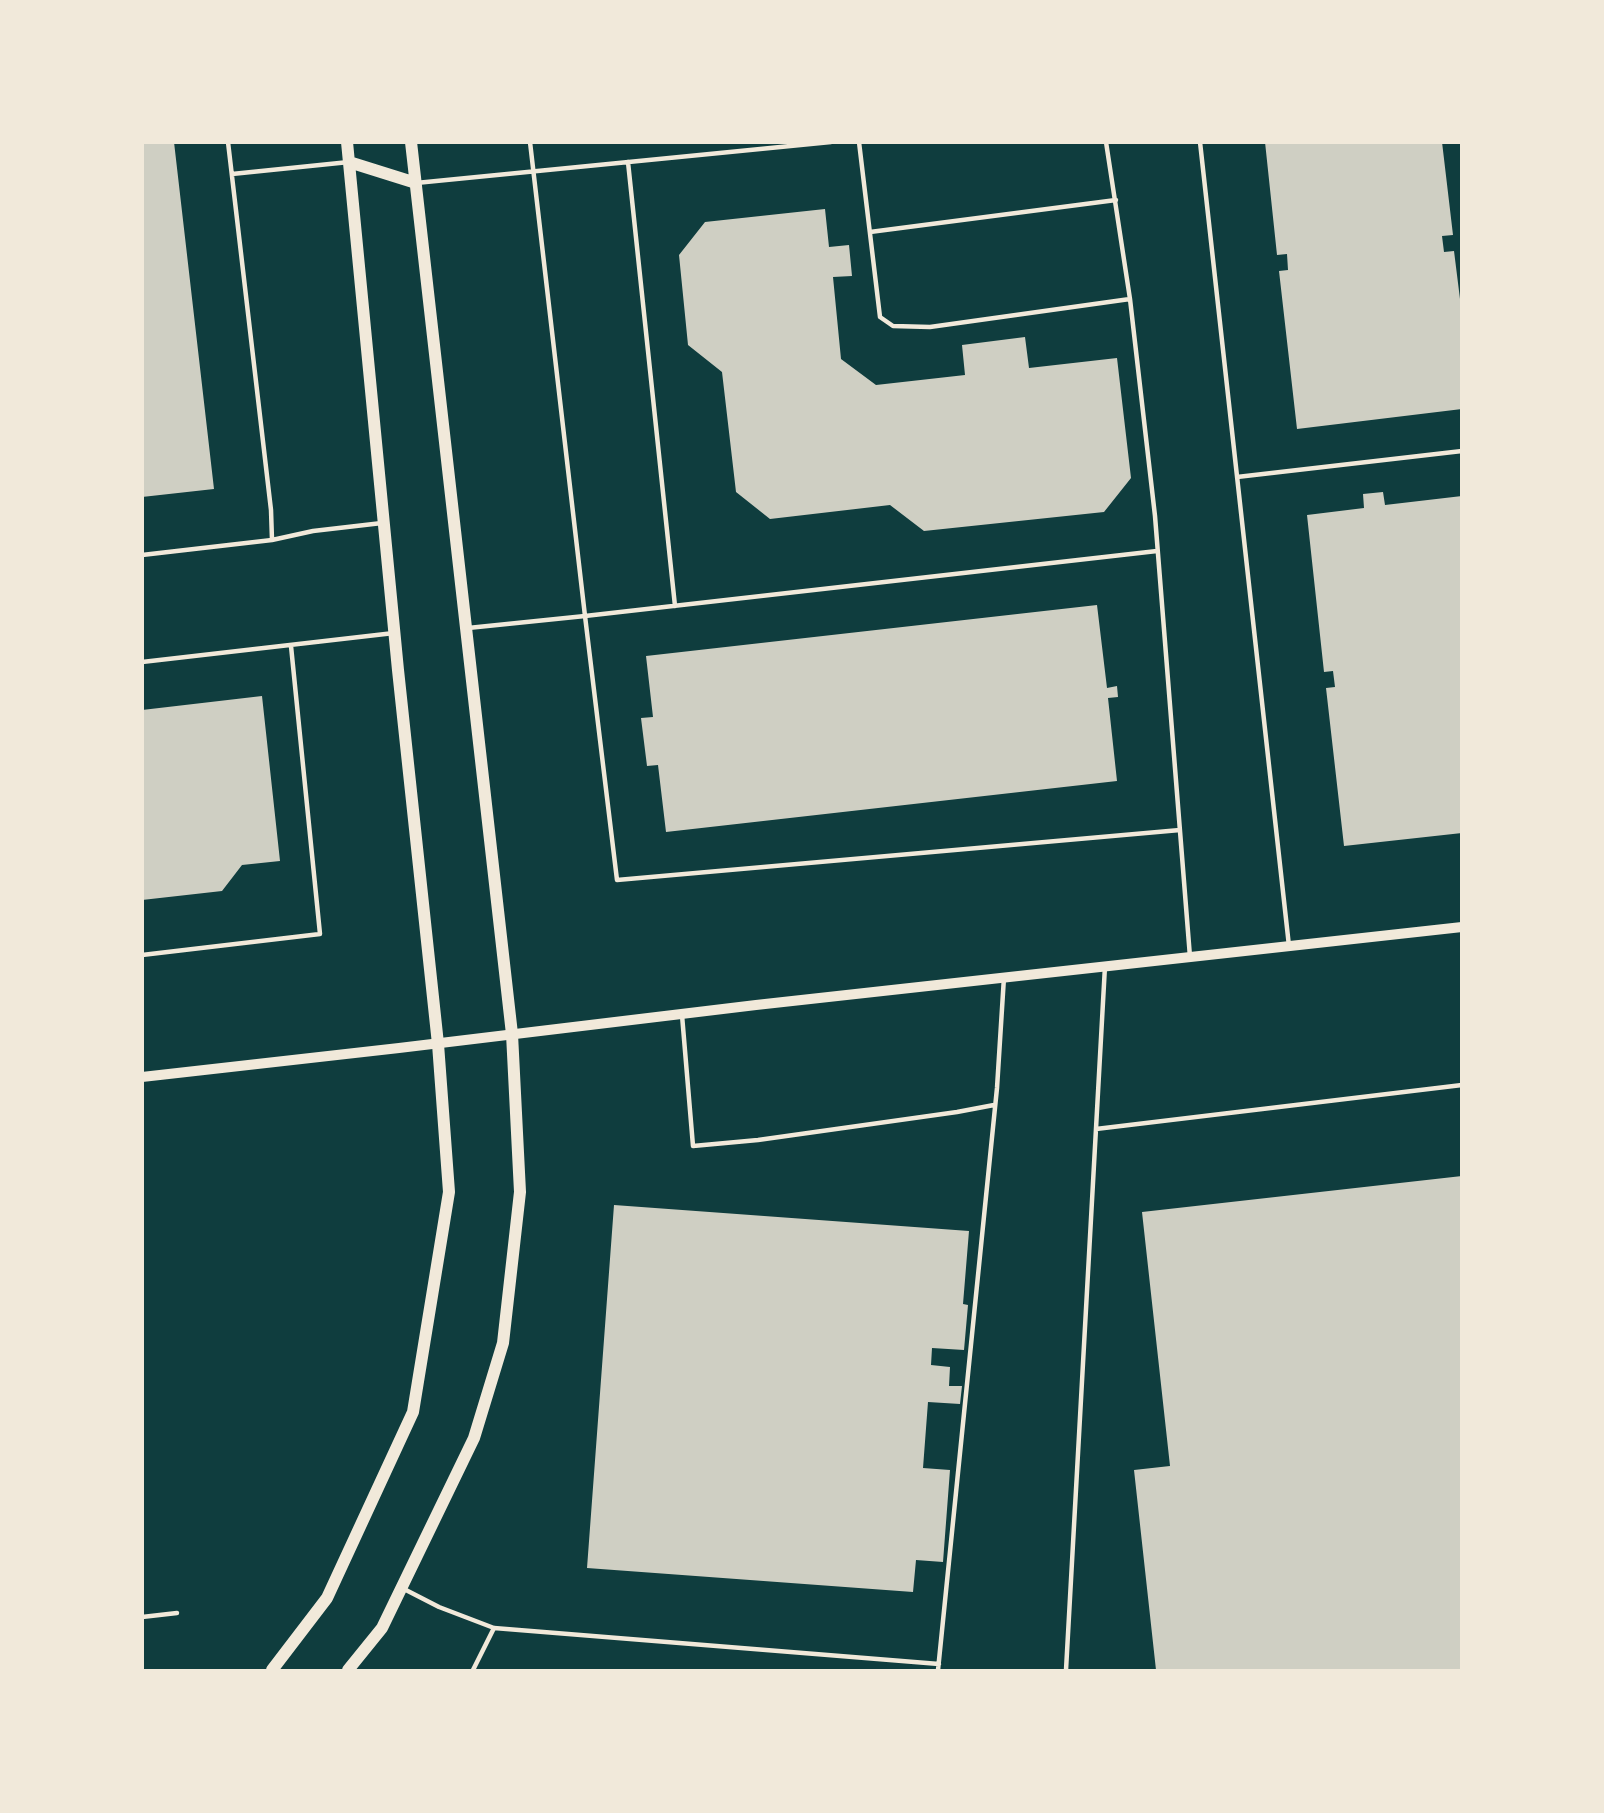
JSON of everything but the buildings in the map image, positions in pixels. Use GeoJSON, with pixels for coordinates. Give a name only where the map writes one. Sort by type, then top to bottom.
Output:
{"type":"FeatureCollection","features":[{"type":"Feature","properties":{"kind":"main road"},"geometry":{"type":"LineString","coordinates":[[272,1671],[327,1598],[413,1412],[449,1192],[438,1044],[394,633],[347,142]]}},
{"type":"Feature","properties":{"kind":"main road"},"geometry":{"type":"LineString","coordinates":[[348,1671],[382,1629],[474,1438],[503,1343],[520,1192],[512,1034],[411,142]]}},
{"type":"Feature","properties":{"kind":"main road"},"geometry":{"type":"LineString","coordinates":[[349,162],[416,183]]}},
{"type":"Feature","properties":{"kind":"street"},"geometry":{"type":"LineString","coordinates":[[142,1077],[1004,977],[1461,927]]}},
{"type":"Feature","properties":{"kind":"lane"},"geometry":{"type":"LineString","coordinates":[[228,142],[271,510],[272,540]]}},
{"type":"Feature","properties":{"kind":"lane"},"geometry":{"type":"LineString","coordinates":[[530,142],[617,880],[1180,830]]}},
{"type":"Feature","properties":{"kind":"lane"},"geometry":{"type":"LineString","coordinates":[[416,183],[831,142]]}},
{"type":"Feature","properties":{"kind":"lane"},"geometry":{"type":"LineString","coordinates":[[859,142],[880,317],[893,326],[930,327],[1130,299]]}},
{"type":"Feature","properties":{"kind":"lane"},"geometry":{"type":"LineString","coordinates":[[1107,142],[1130,299],[1157,551],[1190,957]]}},
{"type":"Feature","properties":{"kind":"lane"},"geometry":{"type":"LineString","coordinates":[[1200,142],[1289,946]]}},
{"type":"Feature","properties":{"kind":"lane"},"geometry":{"type":"LineString","coordinates":[[232,174],[349,162]]}},
{"type":"Feature","properties":{"kind":"lane"},"geometry":{"type":"LineString","coordinates":[[628,162],[675,606]]}},
{"type":"Feature","properties":{"kind":"lane"},"geometry":{"type":"LineString","coordinates":[[870,232],[1116,200]]}},
{"type":"Feature","properties":{"kind":"lane"},"geometry":{"type":"LineString","coordinates":[[1237,477],[1461,452]]}},
{"type":"Feature","properties":{"kind":"lane"},"geometry":{"type":"LineString","coordinates":[[142,555],[272,540],[313,531],[383,523]]}},
{"type":"Feature","properties":{"kind":"lane"},"geometry":{"type":"LineString","coordinates":[[466,628],[1157,551]]}},
{"type":"Feature","properties":{"kind":"lane"},"geometry":{"type":"LineString","coordinates":[[142,662],[394,633]]}},
{"type":"Feature","properties":{"kind":"lane"},"geometry":{"type":"LineString","coordinates":[[142,955],[321,934],[291,646]]}},
{"type":"Feature","properties":{"kind":"lane"},"geometry":{"type":"LineString","coordinates":[[1066,1671],[1105,966]]}},
{"type":"Feature","properties":{"kind":"lane"},"geometry":{"type":"LineString","coordinates":[[938,1671],[997,1088],[1004,977]]}},
{"type":"Feature","properties":{"kind":"lane"},"geometry":{"type":"LineString","coordinates":[[682,1014],[693,1146],[758,1140],[994,1105]]}},
{"type":"Feature","properties":{"kind":"lane"},"geometry":{"type":"LineString","coordinates":[[1096,1129],[1461,1085]]}},
{"type":"Feature","properties":{"kind":"lane"},"geometry":{"type":"LineString","coordinates":[[402,1588],[439,1607],[494,1628],[939,1664]]}},
{"type":"Feature","properties":{"kind":"lane"},"geometry":{"type":"LineString","coordinates":[[142,1617],[177,1613]]}},
{"type":"Feature","properties":{"kind":"lane"},"geometry":{"type":"LineString","coordinates":[[473,1671],[494,1628]]}}]}
